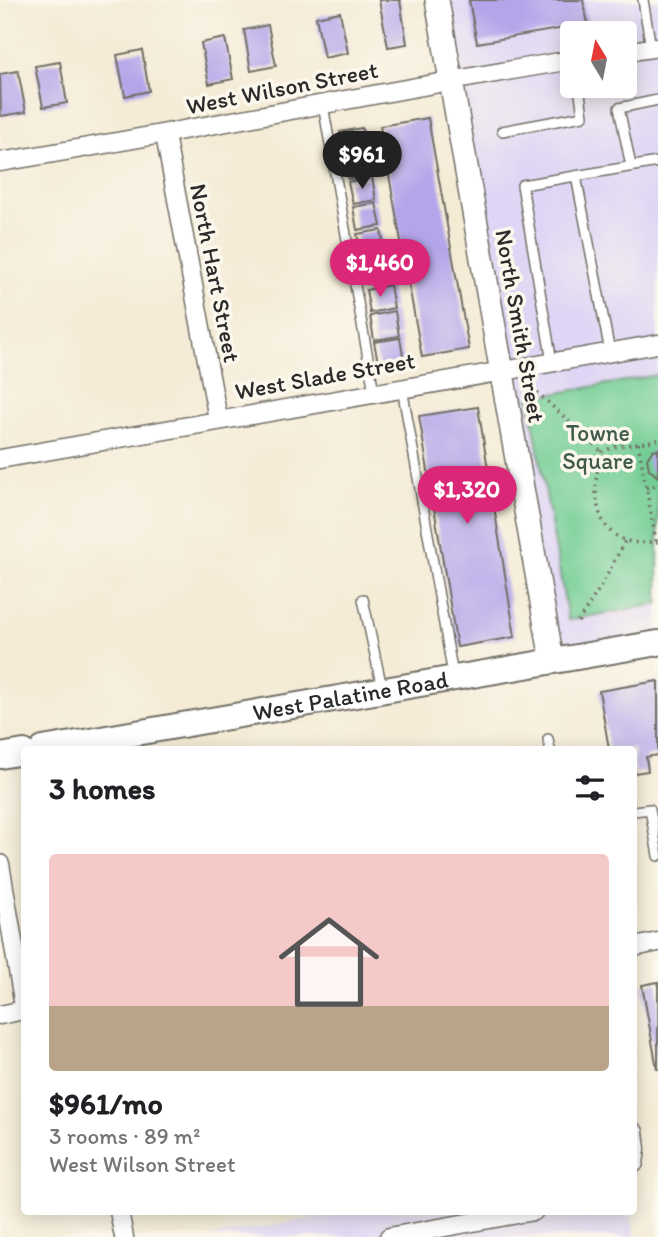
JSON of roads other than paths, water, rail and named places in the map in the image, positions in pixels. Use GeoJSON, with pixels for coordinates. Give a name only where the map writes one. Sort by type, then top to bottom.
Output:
{"type":"FeatureCollection","features":[{"type":"Feature","properties":{"kind":"main road","name":"West Palatine Road"},"geometry":{"type":"LineString","coordinates":[[60,746],[658,643]]}},
{"type":"Feature","properties":{"kind":"main road"},"geometry":{"type":"LineString","coordinates":[[0,757],[21,753]]}},
{"type":"Feature","properties":{"kind":"street","name":"North Smith Street"},"geometry":{"type":"LineString","coordinates":[[437,0],[552,660]]}},
{"type":"Feature","properties":{"kind":"street"},"geometry":{"type":"LineString","coordinates":[[637,50],[655,47]]}},
{"type":"Feature","properties":{"kind":"street","name":"West Wilson Street"},"geometry":{"type":"LineString","coordinates":[[0,162],[165,135],[560,62]]}},
{"type":"Feature","properties":{"kind":"street","name":"North Hart Street"},"geometry":{"type":"LineString","coordinates":[[165,135],[218,419]]}},
{"type":"Feature","properties":{"kind":"street","name":"West Slade Street"},"geometry":{"type":"LineString","coordinates":[[0,459],[658,344]]}},
{"type":"Feature","properties":{"kind":"street"},"geometry":{"type":"LineString","coordinates":[[0,864],[21,990]]}},
{"type":"Feature","properties":{"kind":"street"},"geometry":{"type":"LineString","coordinates":[[637,946],[658,942]]}},
{"type":"Feature","properties":{"kind":"street"},"geometry":{"type":"LineString","coordinates":[[0,1014],[21,1009]]}},
{"type":"Feature","properties":{"kind":"street"},"geometry":{"type":"LineString","coordinates":[[120,1215],[124,1237]]}},
{"type":"Feature","properties":{"kind":"street"},"geometry":{"type":"LineString","coordinates":[[389,1237],[512,1215]]}},
{"type":"Feature","properties":{"kind":"lane"},"geometry":{"type":"LineString","coordinates":[[643,0],[655,47]]}},
{"type":"Feature","properties":{"kind":"lane"},"geometry":{"type":"LineString","coordinates":[[502,131],[583,116],[581,98]]}},
{"type":"Feature","properties":{"kind":"lane"},"geometry":{"type":"LineString","coordinates":[[631,166],[620,108],[658,100]]}},
{"type":"Feature","properties":{"kind":"lane"},"geometry":{"type":"LineString","coordinates":[[323,105],[374,392]]}},
{"type":"Feature","properties":{"kind":"lane"},"geometry":{"type":"LineString","coordinates":[[552,362],[522,185],[658,162]]}},
{"type":"Feature","properties":{"kind":"lane"},"geometry":{"type":"LineString","coordinates":[[576,176],[610,352]]}},
{"type":"Feature","properties":{"kind":"lane"},"geometry":{"type":"LineString","coordinates":[[402,388],[454,677]]}},
{"type":"Feature","properties":{"kind":"lane"},"geometry":{"type":"LineString","coordinates":[[363,599],[382,690]]}},
{"type":"Feature","properties":{"kind":"lane"},"geometry":{"type":"LineString","coordinates":[[637,811],[650,809],[658,856]]}},
{"type":"Feature","properties":{"kind":"park label","name":"Towne Square"},"geometry":{"type":"Point","coordinates":[598,447]}}]}
